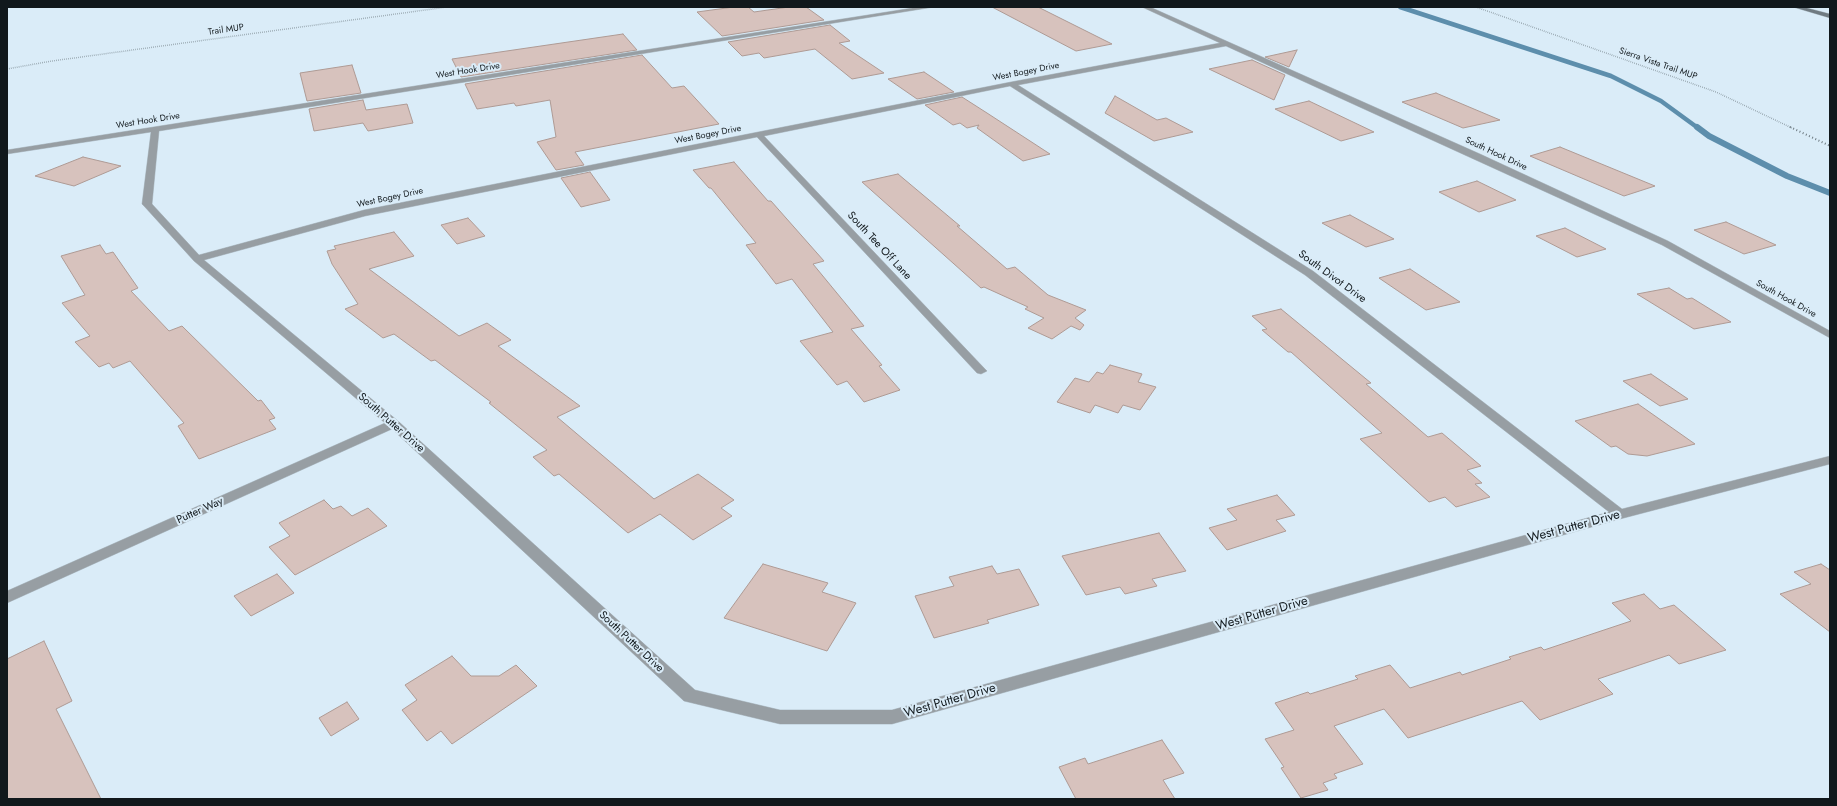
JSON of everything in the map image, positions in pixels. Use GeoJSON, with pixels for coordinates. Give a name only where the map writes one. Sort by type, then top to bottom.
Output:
{"type":"FeatureCollection","features":[{"type":"Feature","properties":{"kind":"street","name":"West Hook Drive"},"geometry":{"type":"LineString","coordinates":[[7,152],[931,7]]}},
{"type":"Feature","properties":{"kind":"street","name":"South Hook Drive"},"geometry":{"type":"LineString","coordinates":[[1145,7],[1470,153],[1664,244],[1830,335]]}},
{"type":"Feature","properties":{"kind":"street"},"geometry":{"type":"LineString","coordinates":[[1796,7],[1830,16]]}},
{"type":"Feature","properties":{"kind":"street","name":"West Bogey Drive"},"geometry":{"type":"LineString","coordinates":[[197,259],[364,213],[760,136],[1011,84],[1226,44]]}},
{"type":"Feature","properties":{"kind":"street","name":"South Divot Drive"},"geometry":{"type":"LineString","coordinates":[[1011,84],[1309,273],[1620,514]]}},
{"type":"Feature","properties":{"kind":"street","name":"South Putter Drive"},"geometry":{"type":"LineString","coordinates":[[155,129],[147,204],[197,259],[394,424],[690,696]]}},
{"type":"Feature","properties":{"kind":"street","name":"South Tee Off Lane"},"geometry":{"type":"LineString","coordinates":[[760,136],[981,371]]}},
{"type":"Feature","properties":{"kind":"street","name":"Putter Way"},"geometry":{"type":"LineString","coordinates":[[7,597],[394,424]]}},
{"type":"Feature","properties":{"kind":"street","name":"West Putter Drive"},"geometry":{"type":"LineString","coordinates":[[690,696],[780,717],[892,717],[1620,514],[1830,460]]}},
{"type":"Feature","properties":{"kind":"path","name":"Trail MUP"},"geometry":{"type":"LineString","coordinates":[[7,70],[52,61],[447,7]]}},
{"type":"Feature","properties":{"kind":"path","name":"Sierra Vista Trail MUP"},"geometry":{"type":"LineString","coordinates":[[1476,7],[1716,92],[1830,146]]}},
{"type":"Feature","properties":{"kind":"building"},"geometry":{"type":"Polygon","coordinates":[[[734,7],[748,7],[754,12],[789,7],[806,7],[824,20],[722,36],[697,12],[734,7]]]}},
{"type":"Feature","properties":{"kind":"building"},"geometry":{"type":"Polygon","coordinates":[[[992,7],[1038,7],[1112,44],[1076,51],[992,7]]]}},
{"type":"Feature","properties":{"kind":"building"},"geometry":{"type":"Polygon","coordinates":[[[830,25],[850,41],[839,43],[884,73],[852,79],[815,49],[764,58],[759,53],[742,56],[728,42],[830,25]]]}},
{"type":"Feature","properties":{"kind":"building"},"geometry":{"type":"Polygon","coordinates":[[[623,34],[637,50],[461,77],[452,59],[623,34]]]}},
{"type":"Feature","properties":{"kind":"building"},"geometry":{"type":"Polygon","coordinates":[[[1297,50],[1289,67],[1265,57],[1297,50]]]}},
{"type":"Feature","properties":{"kind":"building"},"geometry":{"type":"Polygon","coordinates":[[[642,55],[672,88],[684,86],[719,124],[575,152],[584,165],[556,170],[537,142],[556,137],[550,100],[516,106],[514,103],[477,109],[465,84],[642,55]]]}},
{"type":"Feature","properties":{"kind":"building"},"geometry":{"type":"Polygon","coordinates":[[[1252,60],[1285,75],[1274,100],[1209,69],[1252,60]]]}},
{"type":"Feature","properties":{"kind":"building"},"geometry":{"type":"Polygon","coordinates":[[[352,65],[361,93],[307,101],[300,73],[352,65]]]}},
{"type":"Feature","properties":{"kind":"building"},"geometry":{"type":"Polygon","coordinates":[[[924,72],[954,92],[917,99],[888,79],[924,72]]]}},
{"type":"Feature","properties":{"kind":"building"},"geometry":{"type":"Polygon","coordinates":[[[1436,93],[1500,120],[1463,128],[1402,102],[1436,93]]]}},
{"type":"Feature","properties":{"kind":"building"},"geometry":{"type":"Polygon","coordinates":[[[1115,96],[1157,120],[1166,118],[1193,132],[1154,141],[1105,113],[1115,96]]]}},
{"type":"Feature","properties":{"kind":"building"},"geometry":{"type":"Polygon","coordinates":[[[962,97],[1050,154],[1023,161],[977,128],[979,125],[967,128],[960,123],[953,125],[925,105],[962,97]]]}},
{"type":"Feature","properties":{"kind":"building"},"geometry":{"type":"Polygon","coordinates":[[[363,100],[366,110],[407,104],[413,123],[368,131],[363,123],[314,131],[309,109],[363,100]]]}},
{"type":"Feature","properties":{"kind":"building"},"geometry":{"type":"Polygon","coordinates":[[[1309,101],[1374,132],[1341,141],[1275,109],[1309,101]]]}},
{"type":"Feature","properties":{"kind":"building"},"geometry":{"type":"Polygon","coordinates":[[[1560,147],[1655,186],[1624,196],[1530,156],[1560,147]]]}},
{"type":"Feature","properties":{"kind":"building"},"geometry":{"type":"Polygon","coordinates":[[[83,157],[121,166],[74,186],[35,176],[83,157]]]}},
{"type":"Feature","properties":{"kind":"building"},"geometry":{"type":"Polygon","coordinates":[[[734,162],[824,261],[813,264],[864,326],[851,329],[882,365],[879,366],[900,390],[864,402],[847,381],[837,385],[800,341],[833,332],[792,279],[776,284],[746,245],[756,243],[711,188],[709,188],[693,170],[734,162]]]}},
{"type":"Feature","properties":{"kind":"building"},"geometry":{"type":"Polygon","coordinates":[[[590,172],[610,200],[581,207],[561,178],[590,172]]]}},
{"type":"Feature","properties":{"kind":"building"},"geometry":{"type":"Polygon","coordinates":[[[898,174],[960,226],[957,226],[1007,269],[1015,267],[1048,295],[1086,310],[1075,318],[1084,325],[1080,330],[1071,326],[1052,339],[1028,328],[1044,318],[1025,309],[1028,307],[984,287],[981,288],[862,182],[898,174]]]}},
{"type":"Feature","properties":{"kind":"building"},"geometry":{"type":"Polygon","coordinates":[[[1477,181],[1516,200],[1479,212],[1439,192],[1477,181]]]}},
{"type":"Feature","properties":{"kind":"building"},"geometry":{"type":"Polygon","coordinates":[[[1350,215],[1394,239],[1366,247],[1322,223],[1350,215]]]}},
{"type":"Feature","properties":{"kind":"building"},"geometry":{"type":"Polygon","coordinates":[[[468,218],[485,236],[457,244],[441,225],[468,218]]]}},
{"type":"Feature","properties":{"kind":"building"},"geometry":{"type":"Polygon","coordinates":[[[1726,222],[1776,245],[1744,254],[1694,230],[1726,222]]]}},
{"type":"Feature","properties":{"kind":"building"},"geometry":{"type":"Polygon","coordinates":[[[1565,228],[1606,249],[1577,257],[1536,236],[1565,228]]]}},
{"type":"Feature","properties":{"kind":"building"},"geometry":{"type":"Polygon","coordinates":[[[394,232],[414,256],[369,269],[459,336],[487,323],[511,340],[498,346],[580,406],[557,417],[654,499],[698,474],[734,500],[721,508],[732,516],[693,540],[660,514],[628,533],[559,474],[554,476],[533,457],[547,450],[489,403],[491,402],[435,360],[431,361],[394,334],[383,338],[345,309],[358,304],[332,264],[327,251],[336,249],[334,246],[394,232]]]}},
{"type":"Feature","properties":{"kind":"building"},"geometry":{"type":"Polygon","coordinates":[[[100,245],[106,254],[113,252],[138,288],[131,291],[169,331],[182,326],[258,401],[261,400],[275,418],[269,420],[276,429],[199,459],[178,426],[184,423],[130,361],[113,368],[109,363],[99,367],[75,342],[90,336],[62,303],[85,295],[61,256],[100,245]]]}},
{"type":"Feature","properties":{"kind":"building"},"geometry":{"type":"Polygon","coordinates":[[[1410,269],[1460,302],[1426,310],[1379,278],[1410,269]]]}},
{"type":"Feature","properties":{"kind":"building"},"geometry":{"type":"Polygon","coordinates":[[[1669,288],[1687,299],[1692,298],[1731,322],[1694,329],[1637,294],[1669,288]]]}},
{"type":"Feature","properties":{"kind":"building"},"geometry":{"type":"Polygon","coordinates":[[[1281,309],[1371,383],[1366,384],[1428,437],[1442,433],[1481,466],[1467,470],[1482,483],[1475,484],[1490,497],[1456,507],[1445,497],[1429,502],[1360,439],[1382,433],[1291,352],[1288,352],[1262,330],[1267,329],[1252,316],[1281,309]]]}},
{"type":"Feature","properties":{"kind":"building"},"geometry":{"type":"Polygon","coordinates":[[[1110,365],[1142,374],[1138,382],[1156,387],[1140,410],[1123,405],[1118,413],[1095,405],[1090,413],[1057,402],[1075,378],[1089,382],[1097,372],[1103,374],[1110,365]]]}},
{"type":"Feature","properties":{"kind":"building"},"geometry":{"type":"Polygon","coordinates":[[[1651,374],[1688,399],[1660,406],[1623,381],[1651,374]]]}},
{"type":"Feature","properties":{"kind":"building"},"geometry":{"type":"Polygon","coordinates":[[[1638,404],[1695,444],[1647,456],[1628,454],[1616,446],[1611,447],[1575,421],[1638,404]]]}},
{"type":"Feature","properties":{"kind":"building"},"geometry":{"type":"Polygon","coordinates":[[[1277,495],[1295,515],[1276,520],[1286,531],[1227,550],[1209,528],[1237,520],[1227,509],[1277,495]]]}},
{"type":"Feature","properties":{"kind":"building"},"geometry":{"type":"Polygon","coordinates":[[[324,500],[333,509],[341,506],[352,516],[368,508],[387,526],[295,575],[269,547],[290,536],[279,523],[324,500]]]}},
{"type":"Feature","properties":{"kind":"building"},"geometry":{"type":"Polygon","coordinates":[[[1159,533],[1186,571],[1152,579],[1157,586],[1125,594],[1120,587],[1086,595],[1062,556],[1159,533]]]}},
{"type":"Feature","properties":{"kind":"building"},"geometry":{"type":"Polygon","coordinates":[[[763,564],[828,583],[822,592],[856,603],[827,651],[724,618],[763,564]]]}},
{"type":"Feature","properties":{"kind":"building"},"geometry":{"type":"Polygon","coordinates":[[[1821,564],[1830,570],[1830,632],[1780,594],[1811,584],[1794,572],[1821,564]]]}},
{"type":"Feature","properties":{"kind":"building"},"geometry":{"type":"Polygon","coordinates":[[[992,566],[997,574],[1019,569],[1039,605],[987,620],[989,623],[934,638],[915,596],[954,586],[949,577],[992,566]]]}},
{"type":"Feature","properties":{"kind":"building"},"geometry":{"type":"Polygon","coordinates":[[[277,574],[294,593],[251,616],[234,596],[277,574]]]}},
{"type":"Feature","properties":{"kind":"building"},"geometry":{"type":"Polygon","coordinates":[[[1644,594],[1660,609],[1674,605],[1726,650],[1679,664],[1669,655],[1598,679],[1613,694],[1540,720],[1522,701],[1408,738],[1384,709],[1334,726],[1363,764],[1334,774],[1337,778],[1323,783],[1328,790],[1301,798],[1281,768],[1284,767],[1265,739],[1294,730],[1275,703],[1308,692],[1310,694],[1358,679],[1355,676],[1390,665],[1410,688],[1460,672],[1462,675],[1511,659],[1509,657],[1541,647],[1544,650],[1631,621],[1612,603],[1644,594]]]}},
{"type":"Feature","properties":{"kind":"building"},"geometry":{"type":"Polygon","coordinates":[[[44,641],[72,701],[56,709],[101,799],[7,799],[7,659],[44,641]]]}},
{"type":"Feature","properties":{"kind":"building"},"geometry":{"type":"Polygon","coordinates":[[[452,656],[471,676],[499,676],[516,665],[537,686],[452,744],[441,731],[427,741],[402,710],[417,700],[405,685],[452,656]]]}},
{"type":"Feature","properties":{"kind":"building"},"geometry":{"type":"Polygon","coordinates":[[[347,702],[359,719],[331,736],[319,718],[347,702]]]}},
{"type":"Feature","properties":{"kind":"building"},"geometry":{"type":"Polygon","coordinates":[[[1162,740],[1184,773],[1163,780],[1175,799],[1076,799],[1059,767],[1085,758],[1088,764],[1162,740]]]}},
{"type":"Feature","properties":{"kind":"waterway"},"geometry":{"type":"LineString","coordinates":[[1400,7],[1611,76],[1661,101],[1698,128]]}},
{"type":"Feature","properties":{"kind":"waterway"},"geometry":{"type":"LineString","coordinates":[[1697,127],[1709,136],[1787,176],[1830,193]]}}]}
